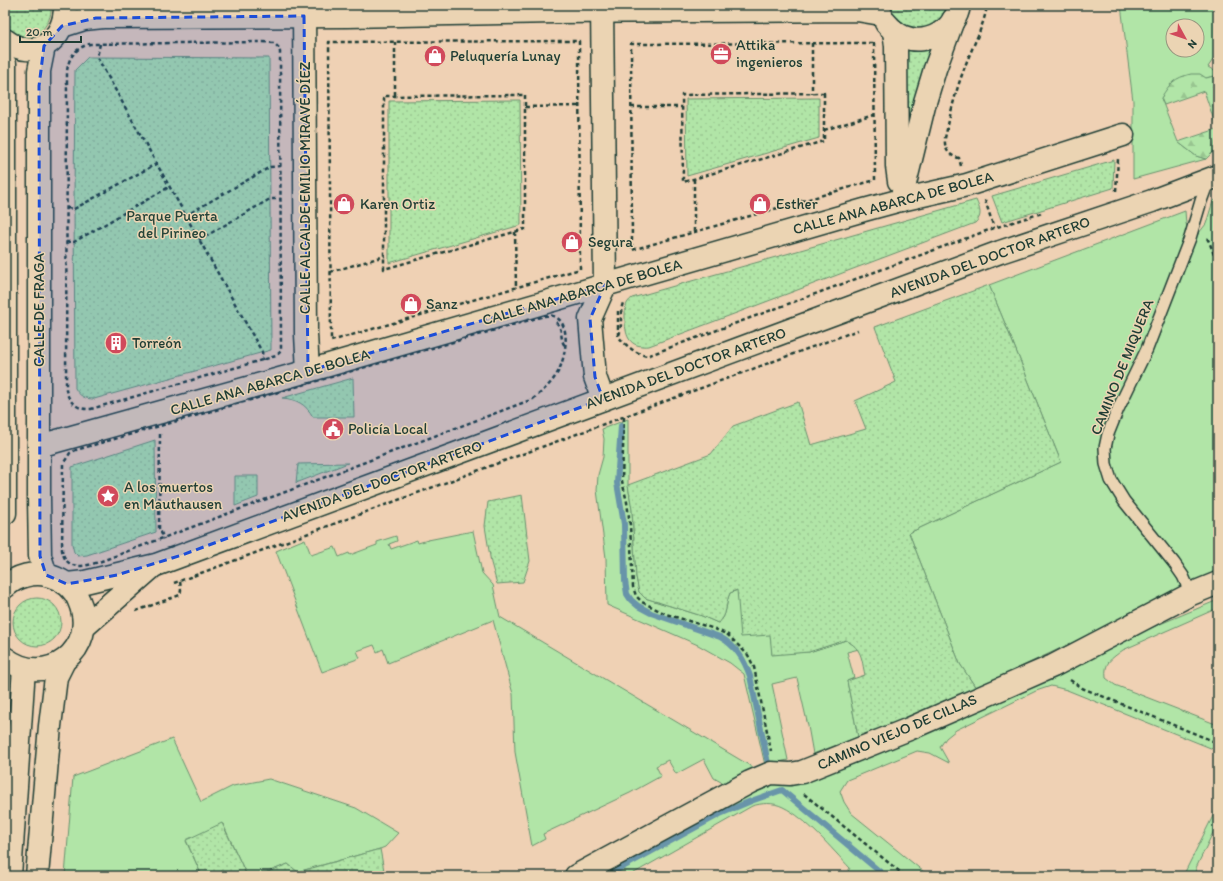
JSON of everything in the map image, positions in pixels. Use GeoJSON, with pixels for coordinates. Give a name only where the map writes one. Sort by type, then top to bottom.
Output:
{"type":"FeatureCollection","features":[{"type":"Feature","properties":{"kind":"street"},"geometry":{"type":"LineString","coordinates":[[602,8],[605,285],[590,319],[596,377],[603,399]]}},
{"type":"Feature","properties":{"kind":"street"},"geometry":{"type":"LineString","coordinates":[[5,40],[22,49],[32,50],[44,46],[52,40],[65,13],[84,19],[104,17],[304,11],[602,8],[880,10],[886,24],[894,31],[904,37],[926,39],[937,35],[946,29],[956,12]]}},
{"type":"Feature","properties":{"kind":"street","name":"CALLE ALCALDE EMILIO MIRAVÉ DÍEZ"},"geometry":{"type":"LineString","coordinates":[[304,11],[306,334],[308,371]]}},
{"type":"Feature","properties":{"kind":"street"},"geometry":{"type":"LineString","coordinates":[[901,200],[925,102],[935,69],[956,12]]}},
{"type":"Feature","properties":{"kind":"street"},"geometry":{"type":"LineString","coordinates":[[894,31],[896,46],[897,166],[901,200]]}},
{"type":"Feature","properties":{"kind":"street","name":"CALLE DE FRAGA"},"geometry":{"type":"LineString","coordinates":[[44,46],[39,71],[39,446],[40,556],[46,575]]}},
{"type":"Feature","properties":{"kind":"street"},"geometry":{"type":"LineString","coordinates":[[5,64],[5,513]]}},
{"type":"Feature","properties":{"kind":"street","name":"CALLE ANA ABARCA DE BOLEA"},"geometry":{"type":"LineString","coordinates":[[39,446],[94,438],[308,371],[901,200],[967,185],[1123,135]]}},
{"type":"Feature","properties":{"kind":"street","name":"AVENIDA DEL DOCTOR ARTERO"},"geometry":{"type":"LineString","coordinates":[[67,584],[85,582],[164,562],[1000,252],[1152,201],[1214,178]]}},
{"type":"Feature","properties":{"kind":"street","name":"AVENIDA DEL DOCTOR ARTERO"},"geometry":{"type":"LineString","coordinates":[[85,626],[111,602],[164,562]]}},
{"type":"Feature","properties":{"kind":"street"},"geometry":{"type":"LineString","coordinates":[[5,587],[11,581],[28,575],[46,575],[57,578],[67,584],[77,596],[83,610],[85,626],[81,639],[74,651],[64,661],[56,677],[50,726],[37,876]]}},
{"type":"Feature","properties":{"kind":"street","name":"CAMINO VIEJO DE CILLAS"},"geometry":{"type":"LineString","coordinates":[[576,876],[750,782],[771,773],[783,774],[802,772],[909,729],[1053,666],[1191,594],[1218,583]]}},
{"type":"Feature","properties":{"kind":"street"},"geometry":{"type":"LineString","coordinates":[[10,876],[13,664],[38,670],[52,667],[64,661]]}},
{"type":"Feature","properties":{"kind":"lane","name":"CAMINO DE MIQUERA"},"geometry":{"type":"LineString","coordinates":[[1191,594],[1183,576],[1174,563],[1124,501],[1111,480],[1106,464],[1105,448],[1108,434],[1147,349],[1194,224],[1214,178]]}},
{"type":"Feature","properties":{"kind":"path"},"geometry":{"type":"LineString","coordinates":[[962,170],[959,158],[947,150],[945,138],[957,88],[984,19],[987,5]]}},
{"type":"Feature","properties":{"kind":"path"},"geometry":{"type":"LineString","coordinates":[[579,41],[579,106],[580,270],[331,341],[329,42],[579,41]]}},
{"type":"Feature","properties":{"kind":"path"},"geometry":{"type":"LineString","coordinates":[[395,42],[395,96]]}},
{"type":"Feature","properties":{"kind":"path"},"geometry":{"type":"LineString","coordinates":[[274,43],[279,48],[282,347],[281,351],[276,356],[86,410],[71,402],[66,390],[67,65],[72,55],[79,48],[90,44],[100,44],[274,43]]}},
{"type":"Feature","properties":{"kind":"path"},"geometry":{"type":"LineString","coordinates":[[812,43],[812,94]]}},
{"type":"Feature","properties":{"kind":"path"},"geometry":{"type":"LineString","coordinates":[[812,43],[874,43],[875,180],[632,250],[631,44],[812,43]]}},
{"type":"Feature","properties":{"kind":"path"},"geometry":{"type":"LineString","coordinates":[[100,44],[98,57],[169,188],[262,352],[263,360]]}},
{"type":"Feature","properties":{"kind":"path"},"geometry":{"type":"LineString","coordinates":[[824,93],[824,141],[683,182],[682,95],[812,94],[824,93]]}},
{"type":"Feature","properties":{"kind":"path"},"geometry":{"type":"LineString","coordinates":[[525,95],[525,107],[525,228],[384,269],[384,96],[525,95]]}},
{"type":"Feature","properties":{"kind":"path"},"geometry":{"type":"LineString","coordinates":[[525,107],[579,106]]}},
{"type":"Feature","properties":{"kind":"path"},"geometry":{"type":"LineString","coordinates":[[632,107],[682,107]]}},
{"type":"Feature","properties":{"kind":"path"},"geometry":{"type":"LineString","coordinates":[[824,130],[874,115]]}},
{"type":"Feature","properties":{"kind":"path"},"geometry":{"type":"LineString","coordinates":[[66,208],[74,209],[156,164]]}},
{"type":"Feature","properties":{"kind":"path"},"geometry":{"type":"LineString","coordinates":[[185,216],[270,167],[280,166]]}},
{"type":"Feature","properties":{"kind":"path"},"geometry":{"type":"LineString","coordinates":[[694,179],[694,232]]}},
{"type":"Feature","properties":{"kind":"path"},"geometry":{"type":"LineString","coordinates":[[66,242],[74,242],[169,188]]}},
{"type":"Feature","properties":{"kind":"path"},"geometry":{"type":"LineString","coordinates":[[199,240],[270,199],[281,199]]}},
{"type":"Feature","properties":{"kind":"path"},"geometry":{"type":"LineString","coordinates":[[984,200],[994,228]]}},
{"type":"Feature","properties":{"kind":"path"},"geometry":{"type":"LineString","coordinates":[[1194,224],[1206,236],[1218,264]]}},
{"type":"Feature","properties":{"kind":"path"},"geometry":{"type":"LineString","coordinates":[[514,232],[516,288]]}},
{"type":"Feature","properties":{"kind":"path"},"geometry":{"type":"LineString","coordinates":[[330,272],[385,256]]}},
{"type":"Feature","properties":{"kind":"path"},"geometry":{"type":"LineString","coordinates":[[544,316],[552,316],[557,318],[565,328],[566,347],[559,371],[552,382],[533,399],[91,565],[76,566],[71,565],[64,558],[62,550],[63,464],[70,453],[94,438],[544,316]]}},
{"type":"Feature","properties":{"kind":"path"},"geometry":{"type":"LineString","coordinates":[[94,438],[97,446],[544,319],[552,319],[559,325],[562,329],[563,343],[566,347]]}},
{"type":"Feature","properties":{"kind":"path"},"geometry":{"type":"LineString","coordinates":[[172,584],[862,328]]}},
{"type":"Feature","properties":{"kind":"path"},"geometry":{"type":"LineString","coordinates":[[624,417],[622,482],[627,502],[630,525],[633,587],[636,596],[642,602],[666,614],[715,629],[728,635],[748,655],[754,667],[783,774],[802,792],[905,876]]}},
{"type":"Feature","properties":{"kind":"path"},"geometry":{"type":"LineString","coordinates":[[129,614],[180,595],[181,590],[180,581],[164,562],[164,538],[160,528],[160,428]]}},
{"type":"Feature","properties":{"kind":"path"},"geometry":{"type":"LineString","coordinates":[[1053,666],[1068,679],[1082,688],[1218,743]]}},
{"type":"Feature","properties":{"kind":"highlighted area"},"geometry":{"type":"Polygon","coordinates":[[[304,16],[308,371],[605,285],[590,319],[595,377],[603,399],[182,555],[117,575],[67,584],[46,575],[40,556],[39,86],[44,46],[62,26],[96,18],[304,16]]]}},
{"type":"Feature","properties":{"kind":"green space"},"geometry":{"type":"Polygon","coordinates":[[[5,5],[51,5],[50,17],[40,32],[30,37],[21,37],[14,33],[6,25],[5,5]]]}},
{"type":"Feature","properties":{"kind":"green space"},"geometry":{"type":"Polygon","coordinates":[[[888,5],[950,5],[942,20],[927,29],[909,29],[894,19],[888,5]]]}},
{"type":"Feature","properties":{"kind":"green space"},"geometry":{"type":"Polygon","coordinates":[[[1121,5],[1218,5],[1218,54],[1208,67],[1218,73],[1218,75],[1206,78],[1161,98],[1178,142],[1196,156],[1206,159],[1133,179],[1133,101],[1121,5]]]}},
{"type":"Feature","properties":{"kind":"green space"},"geometry":{"type":"Polygon","coordinates":[[[936,46],[906,157],[904,48],[936,46]]]}},
{"type":"Feature","properties":{"kind":"green space","name":"Parque Puerta del Pirineo"},"geometry":{"type":"Polygon","coordinates":[[[88,57],[269,58],[271,350],[94,399],[78,393],[75,388],[75,70],[88,57]]]}},
{"type":"Feature","properties":{"kind":"green space"},"geometry":{"type":"Polygon","coordinates":[[[1191,74],[1200,74],[1206,78],[1218,75],[1218,147],[1206,159],[1196,156],[1178,142],[1217,129],[1204,91],[1164,105],[1161,98],[1167,88],[1176,79],[1191,74]]]}},
{"type":"Feature","properties":{"kind":"green space"},"geometry":{"type":"Polygon","coordinates":[[[819,98],[819,138],[687,176],[686,99],[819,98]]]}},
{"type":"Feature","properties":{"kind":"green space"},"geometry":{"type":"Polygon","coordinates":[[[520,100],[521,225],[389,263],[389,101],[520,100]]]}},
{"type":"Feature","properties":{"kind":"green space"},"geometry":{"type":"Polygon","coordinates":[[[1114,160],[1113,188],[1002,222],[992,196],[1114,160]]]}},
{"type":"Feature","properties":{"kind":"green space"},"geometry":{"type":"Polygon","coordinates":[[[1218,199],[1218,576],[976,688],[960,664],[909,533],[1061,462],[989,285],[1185,211],[1186,224],[1195,238],[1206,224],[1213,201],[1218,199]]]}},
{"type":"Feature","properties":{"kind":"green space"},"geometry":{"type":"Polygon","coordinates":[[[976,200],[980,209],[980,215],[975,223],[649,346],[636,345],[627,335],[625,309],[628,302],[632,298],[976,200]]]}},
{"type":"Feature","properties":{"kind":"green space"},"geometry":{"type":"Polygon","coordinates":[[[989,285],[1061,462],[909,533],[960,664],[976,688],[909,720],[858,737],[847,681],[865,675],[862,659],[856,647],[846,640],[809,652],[772,655],[770,635],[741,637],[737,590],[730,593],[725,614],[718,623],[702,616],[645,598],[639,592],[636,577],[632,510],[628,485],[711,454],[733,426],[798,402],[811,445],[866,429],[855,401],[896,382],[875,327],[989,285]]]}},
{"type":"Feature","properties":{"kind":"green space"},"geometry":{"type":"Polygon","coordinates":[[[353,378],[354,417],[313,417],[310,412],[300,403],[282,398],[353,378]]]}},
{"type":"Feature","properties":{"kind":"green space"},"geometry":{"type":"Polygon","coordinates":[[[628,419],[628,485],[632,510],[636,577],[639,592],[645,598],[702,616],[718,623],[725,614],[730,593],[738,590],[771,635],[772,654],[809,652],[846,640],[859,649],[847,652],[854,678],[847,681],[858,737],[813,754],[797,678],[772,684],[788,760],[765,765],[744,674],[730,663],[698,645],[607,605],[606,558],[597,490],[598,475],[603,457],[604,439],[602,429],[628,419]]]}},
{"type":"Feature","properties":{"kind":"green space"},"geometry":{"type":"Polygon","coordinates":[[[155,440],[156,532],[87,555],[78,556],[74,552],[72,544],[72,467],[155,440]]]}},
{"type":"Feature","properties":{"kind":"green space"},"geometry":{"type":"Polygon","coordinates":[[[348,463],[296,483],[298,464],[348,463]]]}},
{"type":"Feature","properties":{"kind":"green space"},"geometry":{"type":"Polygon","coordinates":[[[235,476],[258,476],[258,497],[235,506],[235,476]]]}},
{"type":"Feature","properties":{"kind":"green space"},"geometry":{"type":"Polygon","coordinates":[[[522,495],[530,561],[523,582],[497,584],[491,563],[485,526],[488,502],[522,495]]]}},
{"type":"Feature","properties":{"kind":"green space"},"geometry":{"type":"Polygon","coordinates":[[[473,531],[482,573],[493,585],[500,617],[759,771],[726,785],[714,778],[704,759],[676,774],[668,760],[656,766],[661,776],[630,793],[543,834],[545,839],[532,846],[515,752],[513,694],[493,620],[388,663],[383,649],[377,652],[374,645],[357,651],[360,658],[322,672],[276,551],[305,539],[311,555],[335,547],[339,557],[349,553],[350,555],[377,545],[377,542],[396,536],[397,541],[389,544],[391,549],[417,540],[418,543],[473,531]]]}},
{"type":"Feature","properties":{"kind":"green space"},"geometry":{"type":"Polygon","coordinates":[[[32,598],[42,598],[51,602],[57,608],[60,613],[60,631],[51,642],[42,646],[32,646],[23,642],[17,636],[13,627],[13,617],[17,608],[23,602],[32,598]]]}},
{"type":"Feature","properties":{"kind":"green space"},"geometry":{"type":"Polygon","coordinates":[[[1218,600],[1218,608],[1123,650],[1107,664],[1106,678],[1115,685],[1218,725],[1218,751],[1067,690],[1051,686],[1036,691],[956,730],[946,738],[940,747],[949,763],[930,753],[917,751],[847,780],[840,791],[844,802],[851,813],[929,876],[845,876],[850,868],[801,818],[775,804],[760,804],[752,806],[629,876],[591,876],[754,786],[1100,649],[1218,600]]]}},
{"type":"Feature","properties":{"kind":"green space"},"geometry":{"type":"Polygon","coordinates":[[[172,739],[201,802],[233,786],[269,779],[356,808],[398,833],[385,847],[380,849],[297,872],[288,864],[258,876],[247,876],[223,824],[186,841],[202,876],[65,876],[73,777],[172,739]]]}},
{"type":"Feature","properties":{"kind":"green space"},"geometry":{"type":"Polygon","coordinates":[[[1218,806],[1218,822],[1196,868],[1195,876],[1183,876],[1218,806]]]}},
{"type":"Feature","properties":{"kind":"green space"},"geometry":{"type":"Polygon","coordinates":[[[222,823],[247,876],[202,876],[186,840],[222,823]]]}},
{"type":"Feature","properties":{"kind":"green space"},"geometry":{"type":"Polygon","coordinates":[[[380,849],[385,876],[258,876],[288,864],[298,872],[380,849]]]}},
{"type":"Feature","properties":{"kind":"waterway"},"geometry":{"type":"LineString","coordinates":[[621,426],[617,483],[624,524],[625,581],[627,594],[638,606],[651,613],[720,637],[731,644],[745,664],[750,676],[769,768]]}},
{"type":"Feature","properties":{"kind":"waterway"},"geometry":{"type":"LineString","coordinates":[[606,876],[720,814],[782,790],[885,876]]}},
{"type":"Feature","properties":{"kind":"place","name":"Attika ingenieros"},"geometry":{"type":"Point","coordinates":[721,54]}},
{"type":"Feature","properties":{"kind":"place","name":"Peluquería Lunay"},"geometry":{"type":"Point","coordinates":[435,56]}},
{"type":"Feature","properties":{"kind":"place","name":"Karen Ortiz"},"geometry":{"type":"Point","coordinates":[344,204]}},
{"type":"Feature","properties":{"kind":"place","name":"Esther"},"geometry":{"type":"Point","coordinates":[760,204]}},
{"type":"Feature","properties":{"kind":"place","name":"Segura"},"geometry":{"type":"Point","coordinates":[572,242]}},
{"type":"Feature","properties":{"kind":"place","name":"Sanz"},"geometry":{"type":"Point","coordinates":[411,304]}},
{"type":"Feature","properties":{"kind":"place","name":"Torreón"},"geometry":{"type":"Point","coordinates":[116,343]}},
{"type":"Feature","properties":{"kind":"place","name":"Policía Local"},"geometry":{"type":"Point","coordinates":[333,429]}},
{"type":"Feature","properties":{"kind":"place","name":"A los muertos en Mauthausen"},"geometry":{"type":"Point","coordinates":[108,496]}}]}
